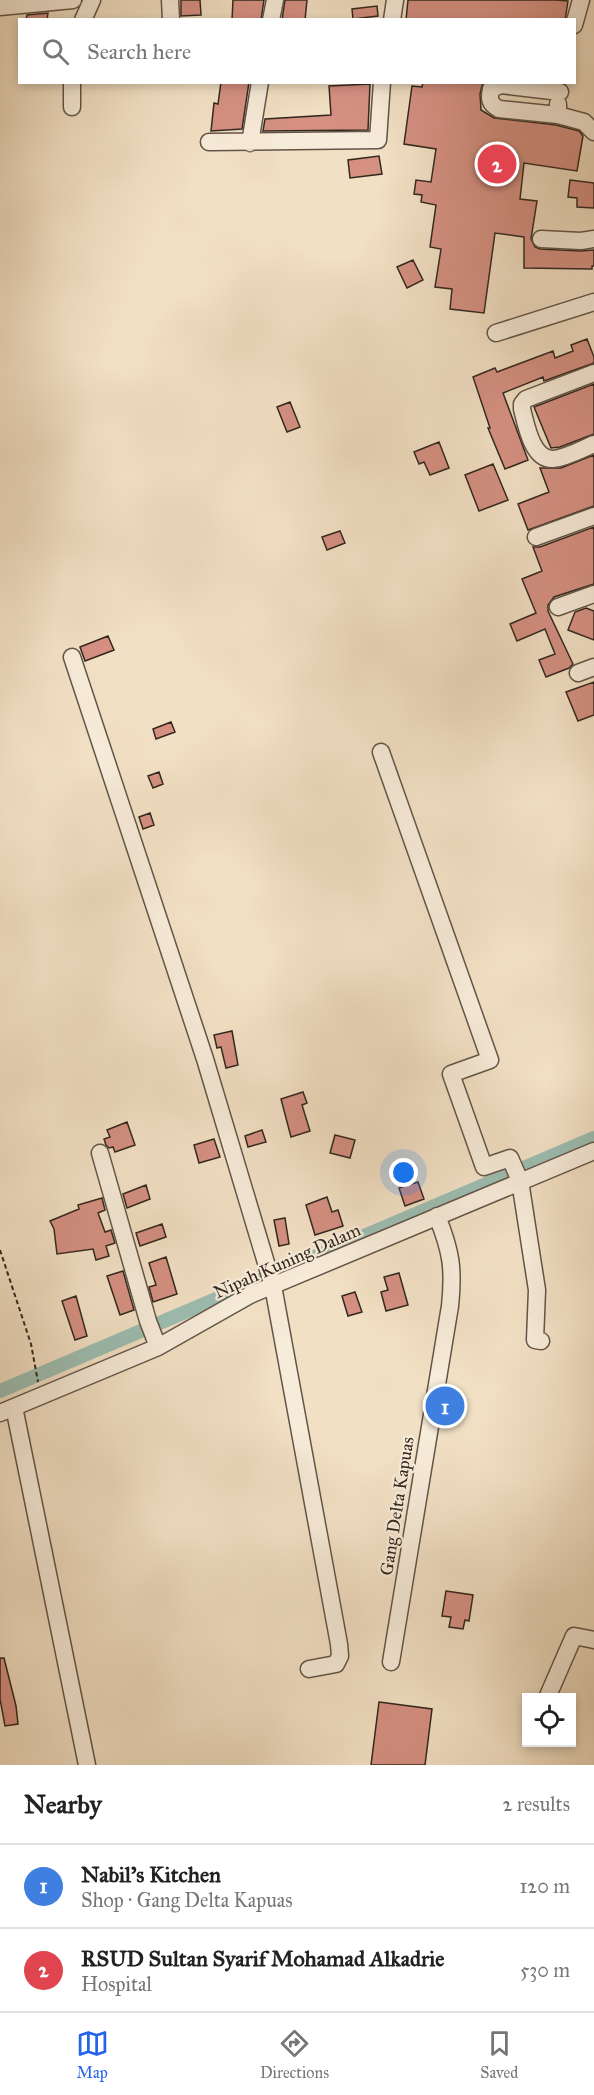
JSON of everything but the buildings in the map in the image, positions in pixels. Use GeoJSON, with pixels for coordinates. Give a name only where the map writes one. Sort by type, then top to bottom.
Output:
{"type":"FeatureCollection","features":[{"type":"Feature","properties":{"kind":"street"},"geometry":{"type":"LineString","coordinates":[[0,7],[73,0]]}},
{"type":"Feature","properties":{"kind":"street"},"geometry":{"type":"LineString","coordinates":[[84,18],[92,0]]}},
{"type":"Feature","properties":{"kind":"street"},"geometry":{"type":"LineString","coordinates":[[170,0],[171,18]]}},
{"type":"Feature","properties":{"kind":"street"},"geometry":{"type":"LineString","coordinates":[[271,18],[275,0]]}},
{"type":"Feature","properties":{"kind":"street"},"geometry":{"type":"LineString","coordinates":[[392,18],[395,0]]}},
{"type":"Feature","properties":{"kind":"street"},"geometry":{"type":"LineString","coordinates":[[576,18],[581,0]]}},
{"type":"Feature","properties":{"kind":"street"},"geometry":{"type":"LineString","coordinates":[[72,84],[72,107]]}},
{"type":"Feature","properties":{"kind":"street"},"geometry":{"type":"LineString","coordinates":[[250,143],[260,84]]}},
{"type":"Feature","properties":{"kind":"street"},"geometry":{"type":"LineString","coordinates":[[209,142],[378,140],[382,84]]}},
{"type":"Feature","properties":{"kind":"street"},"geometry":{"type":"LineString","coordinates":[[558,115],[560,87],[501,85],[491,89],[489,99],[493,106],[499,109],[558,115],[584,122],[594,132]]}},
{"type":"Feature","properties":{"kind":"street"},"geometry":{"type":"LineString","coordinates":[[541,239],[581,241],[594,239]]}},
{"type":"Feature","properties":{"kind":"street"},"geometry":{"type":"LineString","coordinates":[[496,333],[594,302]]}},
{"type":"Feature","properties":{"kind":"street"},"geometry":{"type":"LineString","coordinates":[[594,373],[526,399],[522,404],[524,417],[537,452],[546,458],[554,459],[594,444]]}},
{"type":"Feature","properties":{"kind":"street"},"geometry":{"type":"LineString","coordinates":[[537,537],[594,516]]}},
{"type":"Feature","properties":{"kind":"street"},"geometry":{"type":"LineString","coordinates":[[558,607],[594,594]]}},
{"type":"Feature","properties":{"kind":"street"},"geometry":{"type":"LineString","coordinates":[[72,657],[205,1059],[271,1280],[339,1644],[340,1656],[336,1664],[309,1669]]}},
{"type":"Feature","properties":{"kind":"street"},"geometry":{"type":"LineString","coordinates":[[578,672],[594,667]]}},
{"type":"Feature","properties":{"kind":"street"},"geometry":{"type":"LineString","coordinates":[[381,752],[490,1060],[452,1074],[484,1167],[510,1158],[519,1180],[537,1290],[535,1340],[541,1341]]}},
{"type":"Feature","properties":{"kind":"street","name":"Nipah Kuning Dalam"},"geometry":{"type":"LineString","coordinates":[[7,1410],[153,1335],[249,1295],[271,1280],[437,1216],[519,1180],[594,1151]]}},
{"type":"Feature","properties":{"kind":"street"},"geometry":{"type":"LineString","coordinates":[[100,1153],[153,1335]]}},
{"type":"Feature","properties":{"kind":"street","name":"Gang Delta Kapuas"},"geometry":{"type":"LineString","coordinates":[[391,1662],[450,1306],[452,1258],[437,1216]]}},
{"type":"Feature","properties":{"kind":"street"},"geometry":{"type":"LineString","coordinates":[[7,1410],[87,1765]]}},
{"type":"Feature","properties":{"kind":"street"},"geometry":{"type":"LineString","coordinates":[[549,1693],[574,1636],[594,1640]]}},
{"type":"Feature","properties":{"kind":"path"},"geometry":{"type":"LineString","coordinates":[[0,1250],[31,1344],[39,1388]]}},
{"type":"Feature","properties":{"kind":"waterway"},"geometry":{"type":"LineString","coordinates":[[0,1391],[594,1138]]}},
{"type":"Feature","properties":{"kind":"place","name":"RSUD Sultan Syarif Mohamad Alkadrie"},"geometry":{"type":"Point","coordinates":[497,164]}},
{"type":"Feature","properties":{"kind":"place","name":"Nabil's Kitchen"},"geometry":{"type":"Point","coordinates":[445,1406]}}]}
